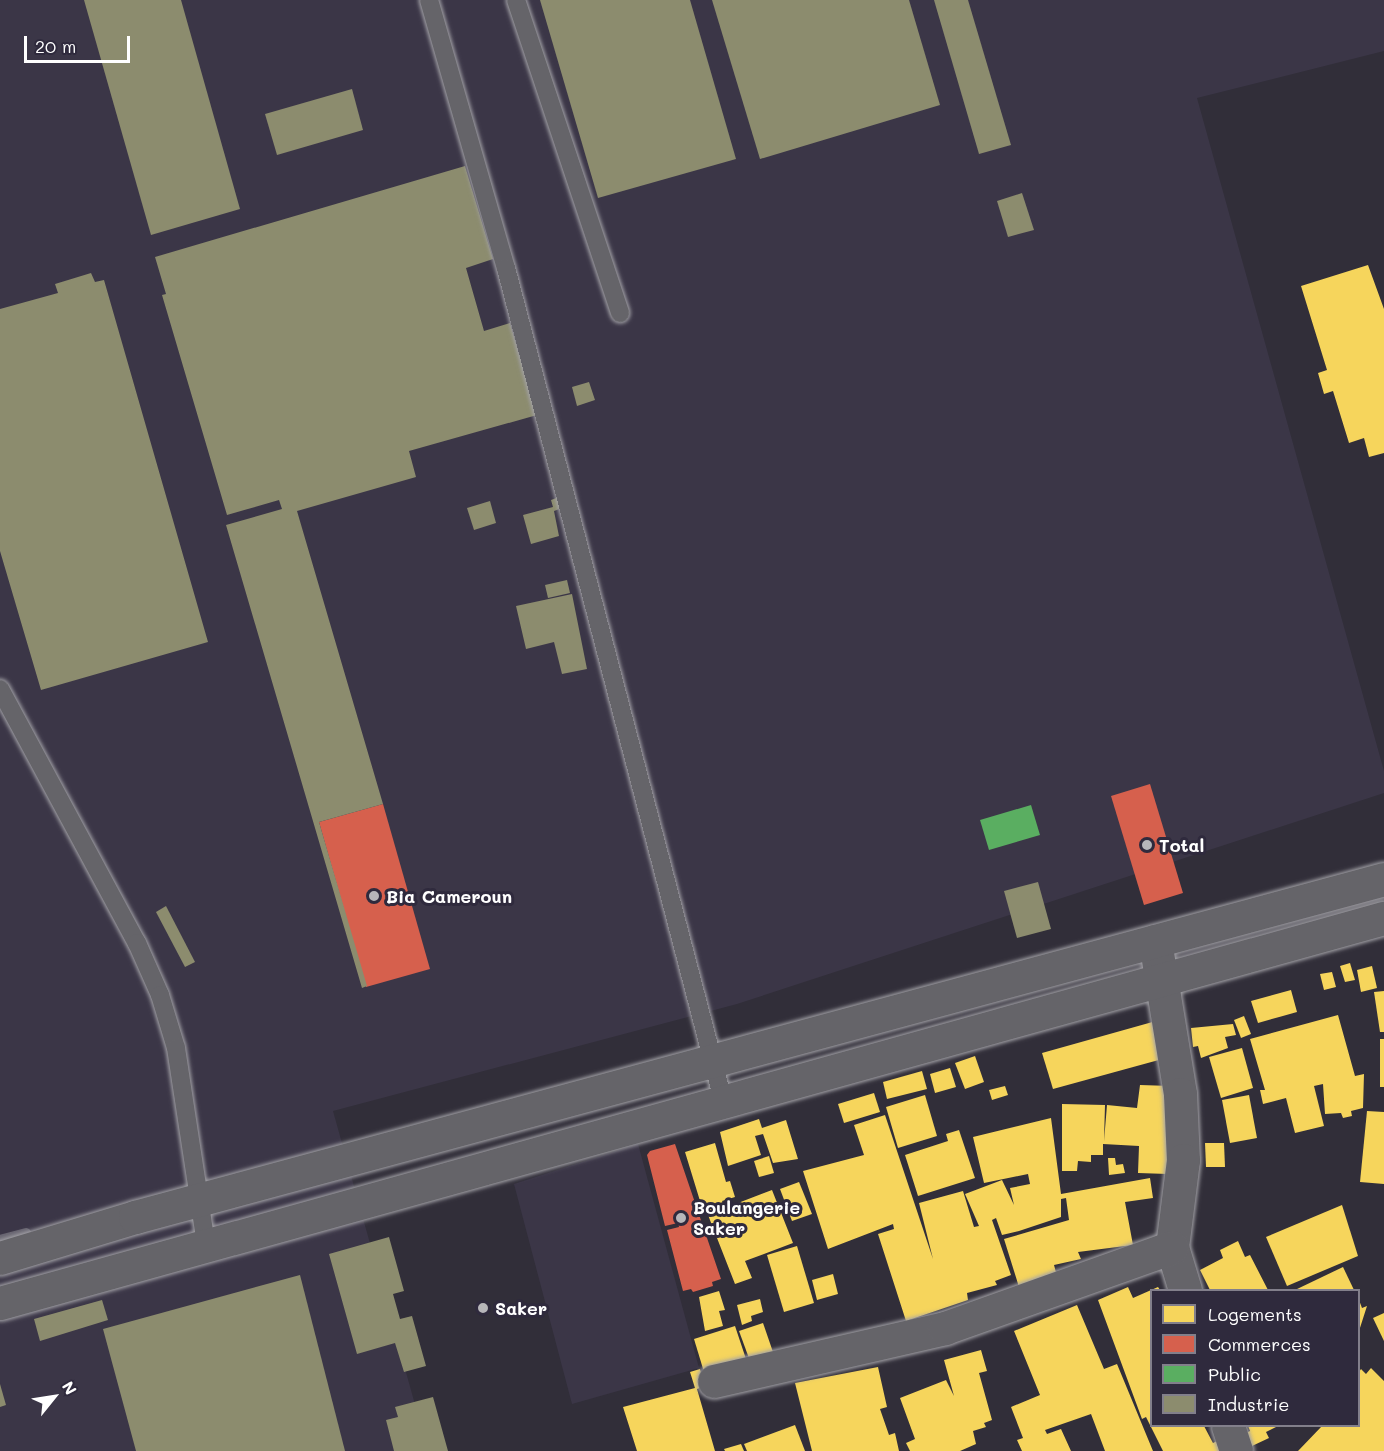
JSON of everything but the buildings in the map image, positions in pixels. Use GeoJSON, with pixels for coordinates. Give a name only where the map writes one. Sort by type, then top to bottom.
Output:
{"type":"FeatureCollection","features":[{"type":"Feature","properties":{"kind":"main road"},"geometry":{"type":"LineString","coordinates":[[0,1258],[198,1200],[1384,879]]}},
{"type":"Feature","properties":{"kind":"main road"},"geometry":{"type":"LineString","coordinates":[[0,1304],[723,1100],[1384,918]]}},
{"type":"Feature","properties":{"kind":"main road"},"geometry":{"type":"LineString","coordinates":[[1155,941],[1180,1094],[1183,1160],[1172,1247],[1185,1289]]}},
{"type":"Feature","properties":{"kind":"main road"},"geometry":{"type":"LineString","coordinates":[[714,1381],[945,1328],[1172,1247]]}},
{"type":"Feature","properties":{"kind":"main road"},"geometry":{"type":"LineString","coordinates":[[1229,1427],[1236,1451]]}},
{"type":"Feature","properties":{"kind":"lane"},"geometry":{"type":"LineString","coordinates":[[429,0],[506,268],[715,1060],[723,1100]]}},
{"type":"Feature","properties":{"kind":"lane"},"geometry":{"type":"LineString","coordinates":[[516,0],[620,313]]}},
{"type":"Feature","properties":{"kind":"lane"},"geometry":{"type":"LineString","coordinates":[[0,689],[137,943],[160,995],[176,1048],[206,1245]]}},
{"type":"Feature","properties":{"kind":"shaded area"},"geometry":{"type":"Polygon","coordinates":[[[0,0],[1384,0],[1384,51],[1197,98],[1384,771],[1384,793],[737,1004],[333,1111],[428,1451],[0,1451],[0,0]]]}},
{"type":"Feature","properties":{"kind":"shaded area"},"geometry":{"type":"Polygon","coordinates":[[[638,1144],[699,1368],[572,1404],[514,1184],[638,1144]]]}},
{"type":"Feature","properties":{"kind":"waterway"},"geometry":{"type":"LineString","coordinates":[[0,1240],[26,1233]]}},
{"type":"Feature","properties":{"kind":"place","name":"Total"},"geometry":{"type":"Point","coordinates":[1147,845]}},
{"type":"Feature","properties":{"kind":"place","name":"Bia Cameroun"},"geometry":{"type":"Point","coordinates":[374,896]}},
{"type":"Feature","properties":{"kind":"place","name":"Boulangerie Saker"},"geometry":{"type":"Point","coordinates":[681,1218]}},
{"type":"Feature","properties":{"kind":"place","name":"Saker"},"geometry":{"type":"Point","coordinates":[483,1308]}}]}
